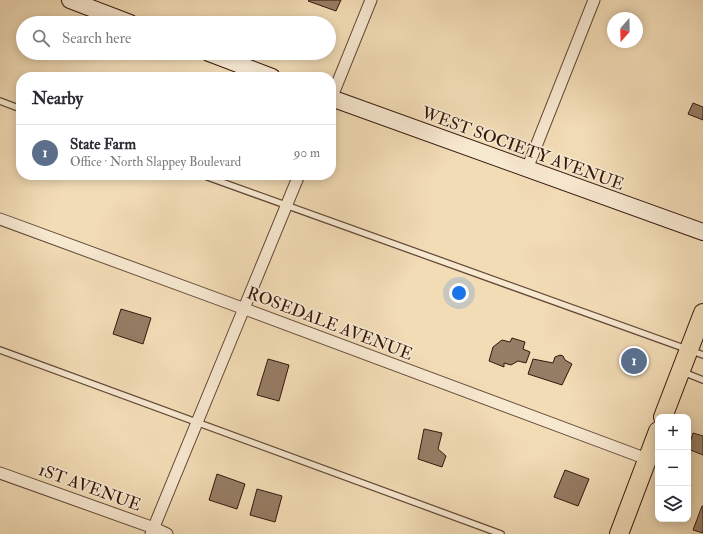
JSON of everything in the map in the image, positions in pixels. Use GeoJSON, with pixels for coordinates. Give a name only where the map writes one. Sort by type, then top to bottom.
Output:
{"type":"FeatureCollection","features":[{"type":"Feature","properties":{"kind":"main road"},"geometry":{"type":"LineString","coordinates":[[664,414],[681,372],[696,352],[703,313]]}},
{"type":"Feature","properties":{"kind":"main road"},"geometry":{"type":"LineString","coordinates":[[619,534],[655,439]]}},
{"type":"Feature","properties":{"kind":"street"},"geometry":{"type":"LineString","coordinates":[[70,0],[112,16]]}},
{"type":"Feature","properties":{"kind":"street"},"geometry":{"type":"LineString","coordinates":[[336,86],[371,0]]}},
{"type":"Feature","properties":{"kind":"street"},"geometry":{"type":"LineString","coordinates":[[526,169],[594,0]]}},
{"type":"Feature","properties":{"kind":"street"},"geometry":{"type":"LineString","coordinates":[[227,60],[259,72]]}},
{"type":"Feature","properties":{"kind":"street","name":"WEST SOCIETY AVENUE"},"geometry":{"type":"LineString","coordinates":[[336,100],[703,232]]}},
{"type":"Feature","properties":{"kind":"street"},"geometry":{"type":"LineString","coordinates":[[153,531],[297,180]]}},
{"type":"Feature","properties":{"kind":"street","name":"ROSEDALE AVENUE"},"geometry":{"type":"LineString","coordinates":[[0,219],[647,460]]}},
{"type":"Feature","properties":{"kind":"street","name":"1ST AVENUE"},"geometry":{"type":"LineString","coordinates":[[0,473],[153,531],[167,534]]}},
{"type":"Feature","properties":{"kind":"lane"},"geometry":{"type":"LineString","coordinates":[[0,101],[16,107]]}},
{"type":"Feature","properties":{"kind":"lane"},"geometry":{"type":"LineString","coordinates":[[216,180],[696,352]]}},
{"type":"Feature","properties":{"kind":"lane"},"geometry":{"type":"LineString","coordinates":[[0,350],[501,534]]}},
{"type":"Feature","properties":{"kind":"lane"},"geometry":{"type":"LineString","coordinates":[[681,372],[703,380]]}},
{"type":"Feature","properties":{"kind":"building"},"geometry":{"type":"Polygon","coordinates":[[[341,0],[336,11],[308,1],[341,0]]]}},
{"type":"Feature","properties":{"kind":"building"},"geometry":{"type":"Polygon","coordinates":[[[693,103],[703,107],[703,120],[688,114],[693,103]]]}},
{"type":"Feature","properties":{"kind":"building"},"geometry":{"type":"Polygon","coordinates":[[[121,309],[151,318],[143,344],[113,334],[121,309]]]}},
{"type":"Feature","properties":{"kind":"building"},"geometry":{"type":"Polygon","coordinates":[[[512,338],[525,342],[523,349],[530,352],[526,363],[518,361],[511,365],[504,363],[504,367],[489,361],[493,347],[502,340],[510,342],[512,338]]]}},
{"type":"Feature","properties":{"kind":"building"},"geometry":{"type":"Polygon","coordinates":[[[560,355],[572,364],[562,385],[528,374],[533,359],[553,363],[555,357],[560,355]]]}},
{"type":"Feature","properties":{"kind":"building"},"geometry":{"type":"Polygon","coordinates":[[[268,359],[289,365],[279,401],[257,395],[268,359]]]}},
{"type":"Feature","properties":{"kind":"building"},"geometry":{"type":"Polygon","coordinates":[[[424,429],[442,433],[438,449],[446,456],[442,467],[418,459],[424,429]]]}},
{"type":"Feature","properties":{"kind":"building"},"geometry":{"type":"Polygon","coordinates":[[[693,433],[703,436],[703,455],[691,450],[691,439],[693,433]]]}},
{"type":"Feature","properties":{"kind":"building"},"geometry":{"type":"Polygon","coordinates":[[[565,470],[589,479],[578,506],[554,497],[565,470]]]}},
{"type":"Feature","properties":{"kind":"building"},"geometry":{"type":"Polygon","coordinates":[[[217,474],[245,484],[237,509],[209,500],[217,474]]]}},
{"type":"Feature","properties":{"kind":"building"},"geometry":{"type":"Polygon","coordinates":[[[257,489],[282,496],[275,522],[250,515],[257,489]]]}},
{"type":"Feature","properties":{"kind":"building"},"geometry":{"type":"Polygon","coordinates":[[[703,506],[703,533],[693,530],[703,506]]]}},
{"type":"Feature","properties":{"kind":"place","name":"State Farm"},"geometry":{"type":"Point","coordinates":[634,361]}}]}
